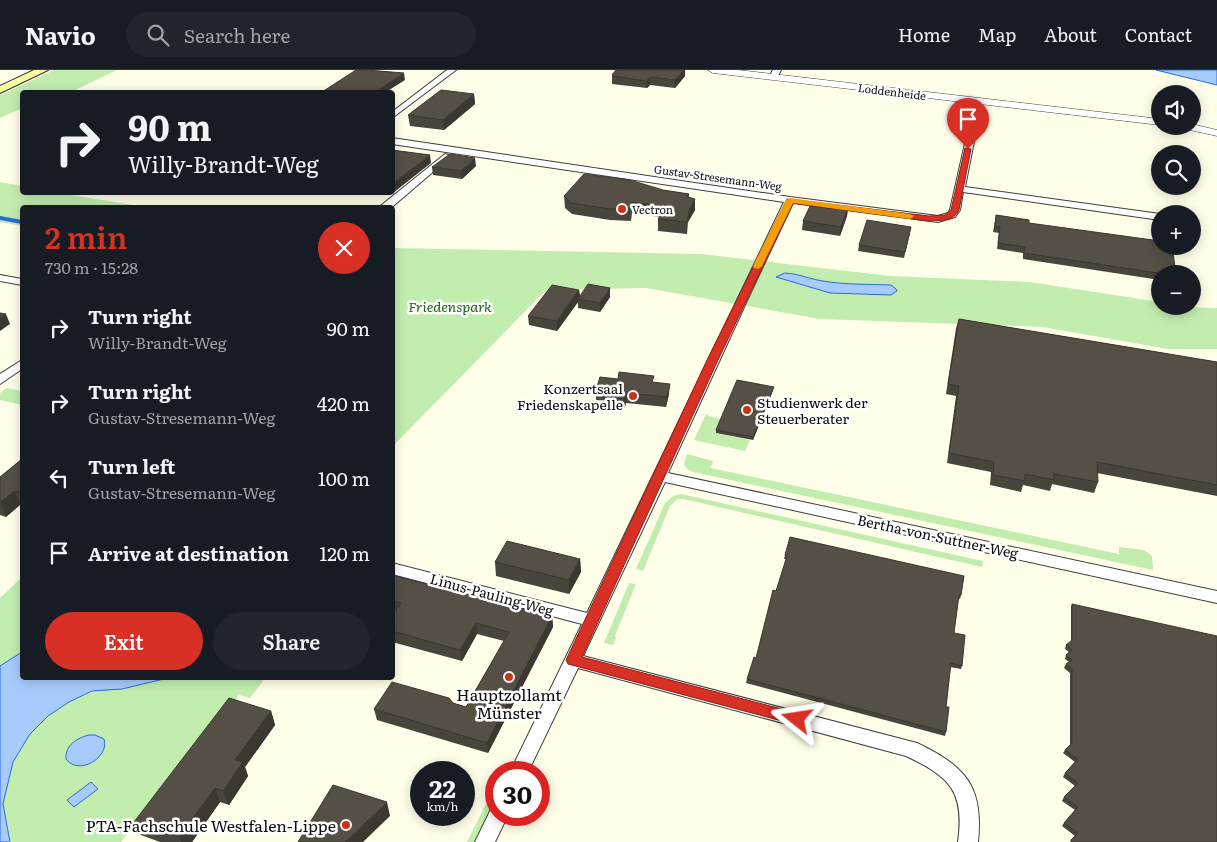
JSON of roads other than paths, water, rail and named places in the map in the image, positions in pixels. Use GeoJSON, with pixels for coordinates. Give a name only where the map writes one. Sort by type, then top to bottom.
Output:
{"type":"FeatureCollection","features":[{"type":"Feature","properties":{"kind":"main road"},"geometry":{"type":"LineString","coordinates":[[0,82],[28,70]]}},
{"type":"Feature","properties":{"kind":"main road"},"geometry":{"type":"LineString","coordinates":[[0,90],[43,70]]}},
{"type":"Feature","properties":{"kind":"street"},"geometry":{"type":"LineString","coordinates":[[395,114],[452,70]]}},
{"type":"Feature","properties":{"kind":"street","name":"Loddenheide"},"geometry":{"type":"LineString","coordinates":[[713,70],[775,74],[978,101],[1151,121]]}},
{"type":"Feature","properties":{"kind":"street","name":"Gustav-Stresemann-Weg"},"geometry":{"type":"LineString","coordinates":[[395,141],[790,200],[938,219],[952,215],[978,101]]}},
{"type":"Feature","properties":{"kind":"street"},"geometry":{"type":"LineString","coordinates":[[1201,130],[1217,133]]}},
{"type":"Feature","properties":{"kind":"street"},"geometry":{"type":"LineString","coordinates":[[389,205],[454,151]]}},
{"type":"Feature","properties":{"kind":"street"},"geometry":{"type":"LineString","coordinates":[[959,189],[1151,216]]}},
{"type":"Feature","properties":{"kind":"street"},"geometry":{"type":"LineString","coordinates":[[524,761],[790,200]]}},
{"type":"Feature","properties":{"kind":"street"},"geometry":{"type":"LineString","coordinates":[[0,278],[20,282]]}},
{"type":"Feature","properties":{"kind":"street"},"geometry":{"type":"LineString","coordinates":[[0,380],[20,365]]}},
{"type":"Feature","properties":{"kind":"street","name":"Bertha-von-Suttner-Weg"},"geometry":{"type":"LineString","coordinates":[[660,476],[1217,597]]}},
{"type":"Feature","properties":{"kind":"street","name":"Linus-Pauling-Weg"},"geometry":{"type":"LineString","coordinates":[[395,569],[592,620]]}},
{"type":"Feature","properties":{"kind":"street"},"geometry":{"type":"LineString","coordinates":[[573,660],[910,749],[934,759],[962,785],[969,802],[972,822],[968,842]]}},
{"type":"Feature","properties":{"kind":"street"},"geometry":{"type":"LineString","coordinates":[[488,841],[494,826]]}},
{"type":"Feature","properties":{"kind":"water"},"geometry":{"type":"Polygon","coordinates":[[[1156,70],[1217,70],[1217,85],[1156,70]]]}},
{"type":"Feature","properties":{"kind":"water"},"geometry":{"type":"Polygon","coordinates":[[[785,273],[849,284],[891,285],[897,291],[891,295],[830,293],[776,277],[785,273]]]}},
{"type":"Feature","properties":{"kind":"water"},"geometry":{"type":"Polygon","coordinates":[[[20,653],[20,680],[160,680],[122,689],[92,691],[69,702],[48,716],[30,734],[13,762],[3,804],[10,842],[0,842],[0,666],[20,653]]]}},
{"type":"Feature","properties":{"kind":"water"},"geometry":{"type":"Polygon","coordinates":[[[89,735],[95,735],[104,739],[105,746],[102,753],[98,758],[85,765],[71,764],[66,759],[67,750],[76,740],[89,735]]]}},
{"type":"Feature","properties":{"kind":"water"},"geometry":{"type":"Polygon","coordinates":[[[91,782],[98,789],[74,807],[67,800],[91,782]]]}},
{"type":"Feature","properties":{"kind":"waterway"},"geometry":{"type":"LineString","coordinates":[[0,218],[20,222]]}},
{"type":"Feature","properties":{"kind":"place","name":"Vectron"},"geometry":{"type":"Point","coordinates":[622,209]}},
{"type":"Feature","properties":{"kind":"place","name":"Konzertsaal Friedenskapelle"},"geometry":{"type":"Point","coordinates":[633,396]}},
{"type":"Feature","properties":{"kind":"place","name":"Studienwerk der Steuerberater"},"geometry":{"type":"Point","coordinates":[747,410]}},
{"type":"Feature","properties":{"kind":"place","name":"Hauptzollamt Münster"},"geometry":{"type":"Point","coordinates":[509,677]}},
{"type":"Feature","properties":{"kind":"place","name":"PTA-Fachschule Westfalen-Lippe"},"geometry":{"type":"Point","coordinates":[346,825]}},
{"type":"Feature","properties":{"kind":"park label","name":"Friedenspark"},"geometry":{"type":"Point","coordinates":[450,306]}}]}
